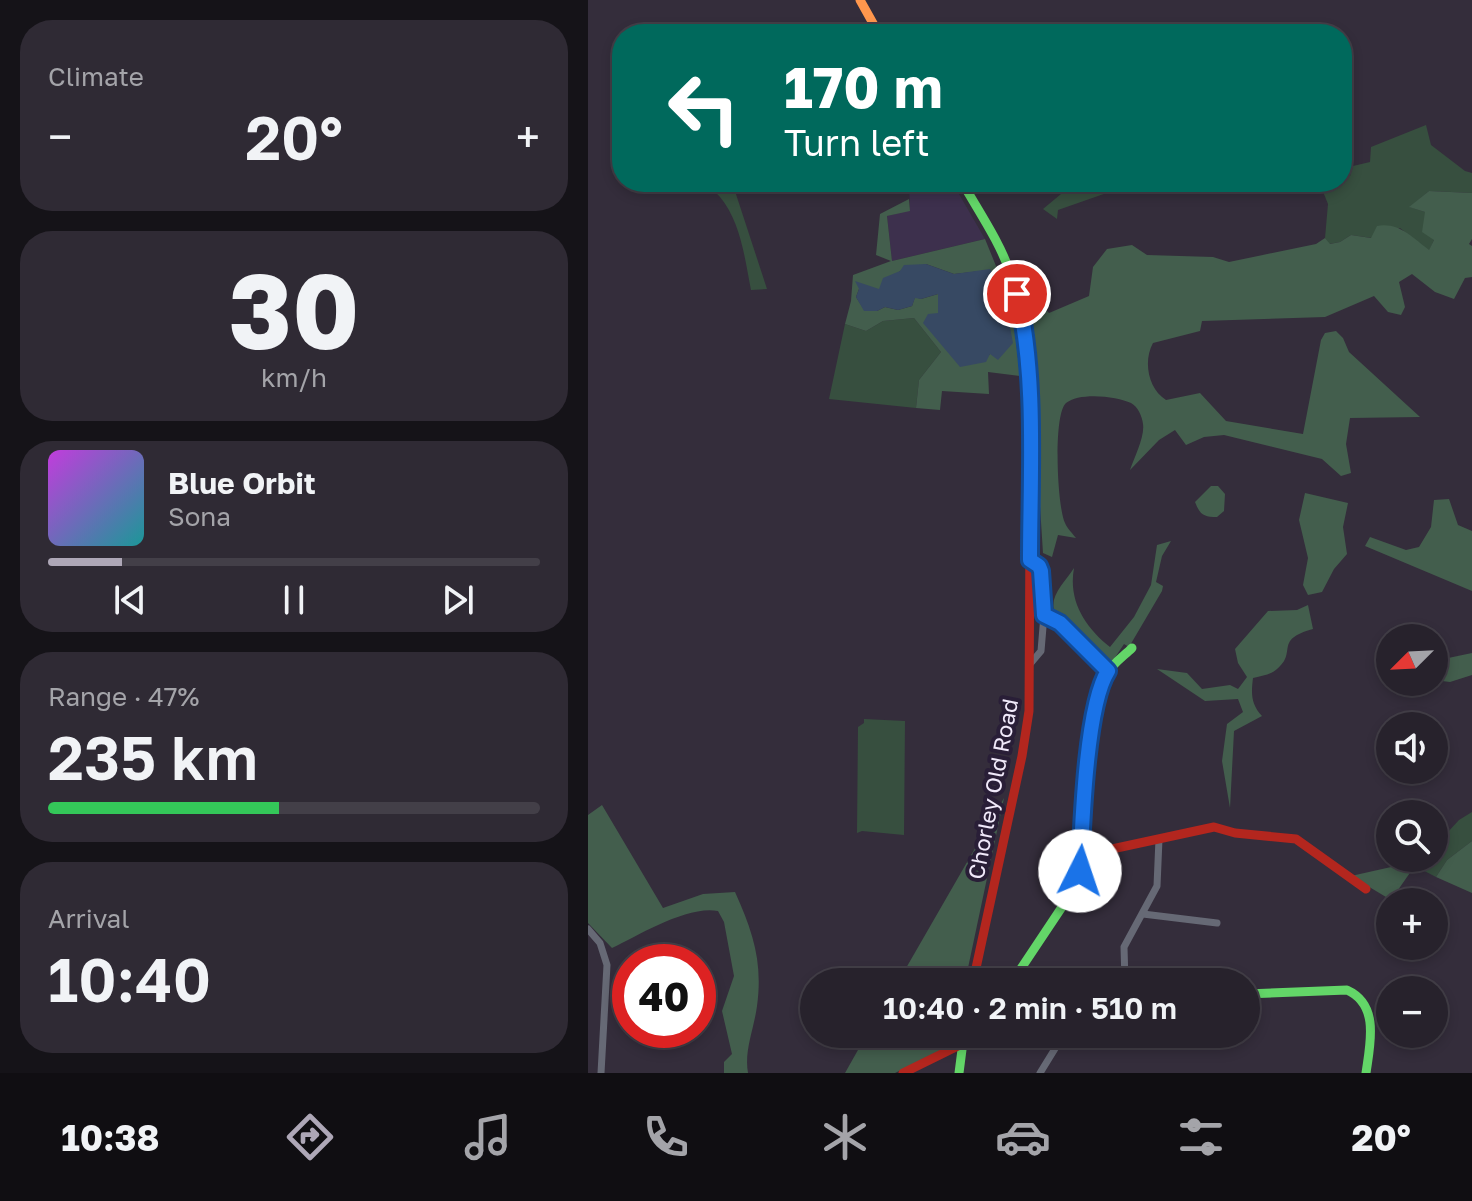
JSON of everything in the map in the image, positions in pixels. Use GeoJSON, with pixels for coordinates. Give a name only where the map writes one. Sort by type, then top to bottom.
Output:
{"type":"FeatureCollection","features":[{"type":"Feature","properties":{"kind":"street"},"geometry":{"type":"LineString","coordinates":[[860,0],[873,24]]}},
{"type":"Feature","properties":{"kind":"street","name":"Chorley Old Road"},"geometry":{"type":"LineString","coordinates":[[968,192],[1011,273],[1024,319],[1030,421],[1029,711],[976,968]]}},
{"type":"Feature","properties":{"kind":"street"},"geometry":{"type":"LineString","coordinates":[[1030,560],[1041,571],[1044,615],[1041,651],[1030,664]]}},
{"type":"Feature","properties":{"kind":"street"},"geometry":{"type":"LineString","coordinates":[[1044,615],[1060,623],[1108,671]]}},
{"type":"Feature","properties":{"kind":"street"},"geometry":{"type":"LineString","coordinates":[[1021,968],[1072,893],[1080,871],[1098,694],[1108,671],[1132,648]]}},
{"type":"Feature","properties":{"kind":"street"},"geometry":{"type":"LineString","coordinates":[[1081,849],[1112,849],[1219,827],[1235,833],[1296,839],[1366,889]]}},
{"type":"Feature","properties":{"kind":"street"},"geometry":{"type":"LineString","coordinates":[[1125,968],[1124,947],[1157,886],[1159,839]]}},
{"type":"Feature","properties":{"kind":"street"},"geometry":{"type":"LineString","coordinates":[[1143,914],[1217,923]]}},
{"type":"Feature","properties":{"kind":"street"},"geometry":{"type":"LineString","coordinates":[[588,929],[600,943],[607,965],[601,1073]]}},
{"type":"Feature","properties":{"kind":"street"},"geometry":{"type":"LineString","coordinates":[[1260,993],[1347,990],[1359,994],[1369,1009],[1370,1042],[1366,1073]]}},
{"type":"Feature","properties":{"kind":"street"},"geometry":{"type":"LineString","coordinates":[[903,1073],[947,1048]]}},
{"type":"Feature","properties":{"kind":"street"},"geometry":{"type":"LineString","coordinates":[[959,1073],[962,1048]]}},
{"type":"Feature","properties":{"kind":"street"},"geometry":{"type":"LineString","coordinates":[[1040,1073],[1055,1048]]}},
{"type":"Feature","properties":{"kind":"shaded area"},"geometry":{"type":"Polygon","coordinates":[[[909,192],[958,192],[985,239],[892,261],[887,216],[910,210],[909,192]]]}},
{"type":"Feature","properties":{"kind":"green space"},"geometry":{"type":"Polygon","coordinates":[[[1426,125],[1431,145],[1472,173],[1472,193],[1429,191],[1410,207],[1425,212],[1434,240],[1429,251],[1400,228],[1372,238],[1351,235],[1329,244],[1325,238],[1328,204],[1323,192],[1352,192],[1353,166],[1370,162],[1371,147],[1426,125]]]}},
{"type":"Feature","properties":{"kind":"green space"},"geometry":{"type":"Polygon","coordinates":[[[1429,191],[1472,193],[1472,239],[1469,244],[1472,246],[1472,277],[1465,278],[1454,299],[1435,292],[1412,274],[1399,282],[1405,307],[1401,315],[1388,312],[1374,296],[1325,317],[1202,321],[1200,331],[1153,343],[1148,358],[1151,382],[1166,400],[1200,393],[1226,421],[1303,434],[1321,340],[1325,333],[1336,331],[1349,352],[1420,417],[1350,418],[1346,444],[1351,473],[1341,476],[1322,459],[1224,435],[1204,437],[1186,445],[1175,430],[1159,440],[1130,470],[1143,429],[1136,407],[1108,397],[1080,397],[1066,403],[1062,411],[1058,442],[1062,514],[1076,538],[1058,535],[1052,557],[1043,553],[1028,319],[1016,275],[1020,269],[1028,291],[1049,313],[1089,296],[1093,267],[1107,249],[1132,245],[1147,255],[1213,257],[1229,262],[1316,244],[1325,238],[1330,244],[1351,235],[1371,238],[1377,226],[1385,225],[1405,232],[1429,250],[1434,240],[1422,232],[1425,212],[1409,207],[1429,191]]]}},
{"type":"Feature","properties":{"kind":"green space"},"geometry":{"type":"Polygon","coordinates":[[[714,192],[735,192],[767,289],[751,290],[733,218],[714,192]]]}},
{"type":"Feature","properties":{"kind":"green space"},"geometry":{"type":"Polygon","coordinates":[[[1109,192],[1058,210],[1057,219],[1043,209],[1061,194],[1109,192]]]}},
{"type":"Feature","properties":{"kind":"green space"},"geometry":{"type":"Polygon","coordinates":[[[909,199],[910,211],[887,216],[892,261],[985,239],[1012,305],[1020,376],[988,372],[989,394],[942,391],[940,410],[916,408],[919,380],[941,352],[914,318],[883,321],[866,331],[845,324],[853,275],[891,261],[876,255],[880,214],[909,199]],[[926,264],[900,271],[880,290],[859,289],[856,297],[865,311],[877,311],[885,307],[898,310],[912,306],[915,297],[921,299],[938,294],[938,314],[987,357],[990,354],[990,270],[954,274],[926,264]]]}},
{"type":"Feature","properties":{"kind":"green space"},"geometry":{"type":"Polygon","coordinates":[[[914,318],[941,352],[919,380],[916,408],[829,399],[845,324],[866,331],[883,321],[914,318]]]}},
{"type":"Feature","properties":{"kind":"green space"},"geometry":{"type":"Polygon","coordinates":[[[1211,486],[1218,486],[1225,494],[1224,511],[1217,517],[1203,514],[1195,502],[1211,486]]]}},
{"type":"Feature","properties":{"kind":"green space"},"geometry":{"type":"Polygon","coordinates":[[[1305,493],[1348,503],[1343,527],[1347,554],[1334,569],[1322,592],[1308,595],[1303,585],[1308,558],[1299,520],[1305,493]]]}},
{"type":"Feature","properties":{"kind":"green space"},"geometry":{"type":"Polygon","coordinates":[[[1449,499],[1458,525],[1472,531],[1472,591],[1365,546],[1370,537],[1406,550],[1419,547],[1431,527],[1434,500],[1449,499]]]}},
{"type":"Feature","properties":{"kind":"green space"},"geometry":{"type":"Polygon","coordinates":[[[1171,541],[1162,556],[1156,582],[1163,586],[1162,591],[1129,647],[1124,644],[1110,665],[1055,613],[1056,595],[1074,568],[1074,591],[1080,612],[1093,631],[1110,647],[1134,617],[1151,585],[1157,545],[1171,541]]]}},
{"type":"Feature","properties":{"kind":"green space"},"geometry":{"type":"Polygon","coordinates":[[[1308,605],[1313,629],[1293,638],[1283,663],[1275,671],[1253,678],[1253,698],[1262,716],[1234,731],[1230,808],[1222,761],[1227,724],[1243,712],[1238,699],[1205,701],[1157,669],[1187,673],[1202,689],[1230,685],[1238,689],[1247,677],[1238,663],[1235,649],[1268,611],[1297,610],[1308,605]]]}},
{"type":"Feature","properties":{"kind":"green space"},"geometry":{"type":"Polygon","coordinates":[[[1472,653],[1472,675],[1448,682],[1448,658],[1472,653]]]}},
{"type":"Feature","properties":{"kind":"green space"},"geometry":{"type":"Polygon","coordinates":[[[864,719],[905,721],[904,835],[857,833],[858,727],[864,719]]]}},
{"type":"Feature","properties":{"kind":"green space"},"geometry":{"type":"Polygon","coordinates":[[[1004,798],[968,968],[906,968],[1004,798]]]}},
{"type":"Feature","properties":{"kind":"green space"},"geometry":{"type":"Polygon","coordinates":[[[602,805],[663,908],[703,894],[735,892],[747,920],[759,975],[757,1006],[747,1056],[748,1073],[724,1073],[724,1062],[732,1054],[722,1011],[734,976],[724,922],[718,911],[706,910],[678,917],[620,944],[612,944],[612,948],[588,923],[588,815],[602,805]]]}},
{"type":"Feature","properties":{"kind":"green space"},"geometry":{"type":"Polygon","coordinates":[[[1472,812],[1472,841],[1448,859],[1448,832],[1472,812]]]}},
{"type":"Feature","properties":{"kind":"green space"},"geometry":{"type":"Polygon","coordinates":[[[1472,841],[1472,893],[1436,877],[1439,872],[1448,872],[1448,859],[1472,841]]]}},
{"type":"Feature","properties":{"kind":"green space"},"geometry":{"type":"Polygon","coordinates":[[[1376,870],[1411,872],[1399,888],[1376,888],[1376,891],[1351,876],[1376,870]]]}},
{"type":"Feature","properties":{"kind":"green space"},"geometry":{"type":"Polygon","coordinates":[[[859,1048],[946,1048],[895,1073],[845,1073],[859,1048]]]}},
{"type":"Feature","properties":{"kind":"water"},"geometry":{"type":"Polygon","coordinates":[[[926,264],[954,274],[990,269],[1002,285],[1013,343],[998,360],[990,354],[986,362],[960,367],[923,323],[928,314],[938,313],[938,294],[915,298],[912,306],[898,310],[885,307],[877,311],[864,311],[856,297],[859,289],[855,281],[879,289],[883,278],[900,271],[904,265],[926,264]]]}},
{"type":"Feature","properties":{"kind":"traffic: fast"},"geometry":{"type":"LineString","coordinates":[[968,192],[989,227],[1011,275],[1025,334],[1031,431],[1030,526]]}},
{"type":"Feature","properties":{"kind":"traffic: fast"},"geometry":{"type":"LineString","coordinates":[[1021,968],[1076,886],[1080,871],[1086,770],[1093,717],[1106,675],[1132,648]]}},
{"type":"Feature","properties":{"kind":"traffic: fast"},"geometry":{"type":"LineString","coordinates":[[1260,993],[1347,990],[1357,997],[1369,1015],[1366,1073]]}},
{"type":"Feature","properties":{"kind":"traffic: fast"},"geometry":{"type":"LineString","coordinates":[[959,1073],[962,1048]]}},
{"type":"Feature","properties":{"kind":"traffic: slow"},"geometry":{"type":"LineString","coordinates":[[860,0],[873,24]]}},
{"type":"Feature","properties":{"kind":"traffic: jam"},"geometry":{"type":"LineString","coordinates":[[976,968],[1029,711],[1030,526]]}},
{"type":"Feature","properties":{"kind":"traffic: jam"},"geometry":{"type":"LineString","coordinates":[[1081,849],[1112,849],[1214,827],[1235,833],[1296,839],[1366,889]]}},
{"type":"Feature","properties":{"kind":"traffic: jam"},"geometry":{"type":"LineString","coordinates":[[903,1073],[954,1048]]}},
{"type":"Feature","properties":{"kind":"route"},"geometry":{"type":"LineString","coordinates":[[1017,294],[1024,319],[1030,421],[1030,560],[1041,571],[1044,615],[1060,623],[1108,671],[1098,694],[1089,756],[1080,871]]}}]}
